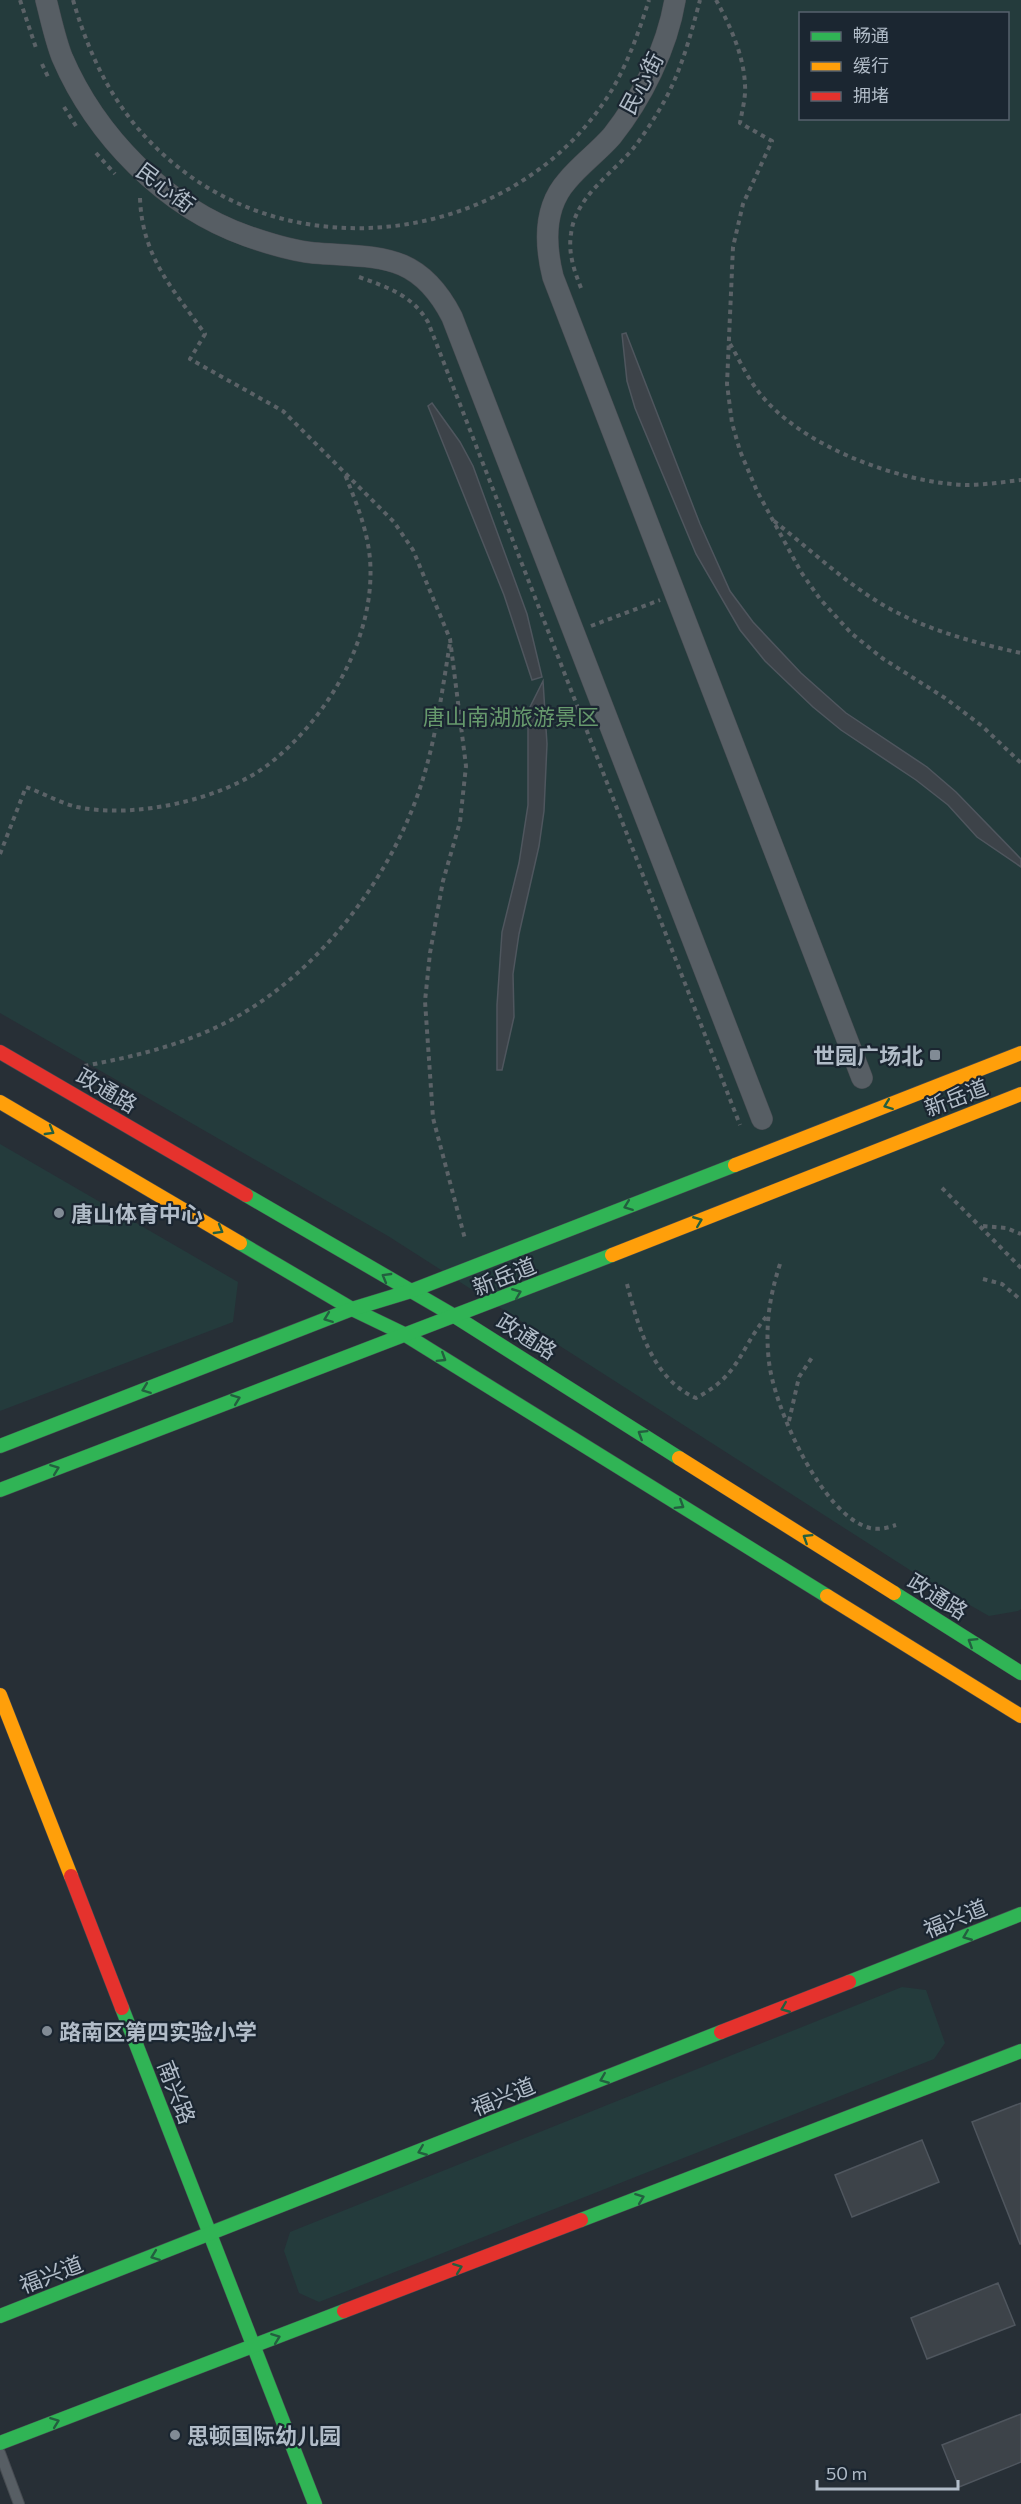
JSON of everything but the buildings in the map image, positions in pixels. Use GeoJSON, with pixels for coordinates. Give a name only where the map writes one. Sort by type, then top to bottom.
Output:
{"type":"FeatureCollection","features":[{"type":"Feature","properties":{"kind":"main road","name":"政通路"},"geometry":{"type":"LineString","coordinates":[[0,1052],[456,1317],[1021,1673]]}},
{"type":"Feature","properties":{"kind":"main road","name":"新岳道"},"geometry":{"type":"LineString","coordinates":[[0,1446],[352,1309],[411,1291],[1021,1053]]}},
{"type":"Feature","properties":{"kind":"main road","name":"新岳道"},"geometry":{"type":"LineString","coordinates":[[0,1490],[404,1334],[456,1317],[1021,1094]]}},
{"type":"Feature","properties":{"kind":"main road"},"geometry":{"type":"LineString","coordinates":[[0,1102],[352,1309],[404,1334],[1021,1716]]}},
{"type":"Feature","properties":{"kind":"main road","name":"南兴路"},"geometry":{"type":"LineString","coordinates":[[0,1695],[315,2504]]}},
{"type":"Feature","properties":{"kind":"main road","name":"福兴道"},"geometry":{"type":"LineString","coordinates":[[0,2316],[1021,1914]]}},
{"type":"Feature","properties":{"kind":"main road"},"geometry":{"type":"LineString","coordinates":[[0,2452],[253,2346],[1021,2051]]}},
{"type":"Feature","properties":{"kind":"street","name":"民心街"},"geometry":{"type":"LineString","coordinates":[[45,0],[62,56],[93,114],[135,165],[187,206],[246,236],[311,252],[377,256],[408,268],[426,280],[440,295],[452,318],[562,637],[762,1119]]}},
{"type":"Feature","properties":{"kind":"street","name":"民心街"},"geometry":{"type":"LineString","coordinates":[[675,0],[672,18],[648,80],[612,136],[565,183],[551,210],[546,252],[553,277],[862,1078]]}},
{"type":"Feature","properties":{"kind":"lane"},"geometry":{"type":"LineString","coordinates":[[0,2452],[19,2504]]}},
{"type":"Feature","properties":{"kind":"path"},"geometry":{"type":"LineString","coordinates":[[20,0],[43,69],[54,88]]}},
{"type":"Feature","properties":{"kind":"path"},"geometry":{"type":"LineString","coordinates":[[73,0],[86,44],[108,88],[138,129],[174,164],[215,192],[261,213],[309,226],[360,230],[410,226],[458,213],[504,192],[546,164],[582,130],[612,89],[635,45],[649,0]]}},
{"type":"Feature","properties":{"kind":"path"},"geometry":{"type":"LineString","coordinates":[[583,295],[572,264],[570,248],[575,217],[582,204],[633,148],[665,100],[688,47],[700,0]]}},
{"type":"Feature","properties":{"kind":"path"},"geometry":{"type":"LineString","coordinates":[[716,0],[734,39],[742,69],[745,86],[740,123],[772,141],[743,204],[733,247],[727,384],[732,423],[757,491],[801,573],[820,599],[851,633],[882,658],[945,698],[982,726],[1021,763]]}},
{"type":"Feature","properties":{"kind":"path"},"geometry":{"type":"LineString","coordinates":[[59,98],[83,136]]}},
{"type":"Feature","properties":{"kind":"path"},"geometry":{"type":"LineString","coordinates":[[90,145],[118,177]]}},
{"type":"Feature","properties":{"kind":"path"},"geometry":{"type":"LineString","coordinates":[[133,191],[149,204]]}},
{"type":"Feature","properties":{"kind":"path"},"geometry":{"type":"LineString","coordinates":[[140,198],[141,222],[157,267],[172,292],[204,334],[190,358],[283,411],[343,468],[394,522],[413,550],[450,639],[466,766],[460,822],[442,881],[425,1001],[433,1118],[465,1239]]}},
{"type":"Feature","properties":{"kind":"path"},"geometry":{"type":"LineString","coordinates":[[357,277],[394,290],[408,298],[421,310],[428,322],[562,637],[740,1125]]}},
{"type":"Feature","properties":{"kind":"path"},"geometry":{"type":"LineString","coordinates":[[730,344],[759,392],[788,420],[828,445],[876,467],[940,482],[968,485],[1021,480]]}},
{"type":"Feature","properties":{"kind":"path"},"geometry":{"type":"LineString","coordinates":[[0,854],[26,787],[77,807],[117,809],[160,807],[197,798],[231,785],[268,764],[308,726],[343,675],[358,642],[368,600],[370,560],[365,526],[343,468]]}},
{"type":"Feature","properties":{"kind":"path"},"geometry":{"type":"LineString","coordinates":[[773,519],[876,601],[926,625],[971,642],[1021,653]]}},
{"type":"Feature","properties":{"kind":"path"},"geometry":{"type":"LineString","coordinates":[[562,637],[676,593]]}},
{"type":"Feature","properties":{"kind":"path"},"geometry":{"type":"LineString","coordinates":[[84,1066],[178,1043],[224,1024],[270,996],[321,953],[345,925],[376,880],[405,826],[421,786],[439,715],[450,639]]}},
{"type":"Feature","properties":{"kind":"path"},"geometry":{"type":"LineString","coordinates":[[942,1188],[983,1226],[1021,1268]]}},
{"type":"Feature","properties":{"kind":"path"},"geometry":{"type":"LineString","coordinates":[[983,1226],[1005,1228],[1021,1234]]}},
{"type":"Feature","properties":{"kind":"path"},"geometry":{"type":"LineString","coordinates":[[780,1264],[766,1316],[772,1382],[789,1422],[794,1442],[809,1470],[854,1521],[868,1528],[880,1529],[896,1525]]}},
{"type":"Feature","properties":{"kind":"path"},"geometry":{"type":"LineString","coordinates":[[983,1279],[1002,1284],[1021,1300]]}},
{"type":"Feature","properties":{"kind":"path"},"geometry":{"type":"LineString","coordinates":[[627,1284],[641,1333],[656,1361],[683,1392],[696,1398],[728,1377],[748,1339],[766,1316]]}},
{"type":"Feature","properties":{"kind":"path"},"geometry":{"type":"LineString","coordinates":[[789,1422],[792,1397],[799,1377],[813,1356]]}},
{"type":"Feature","properties":{"kind":"green space","name":"唐山南湖旅游景区"},"geometry":{"type":"Polygon","coordinates":[[[0,0],[1021,0],[1021,1609],[989,1616],[924,1579],[388,1236],[0,1013],[0,0]]]}},
{"type":"Feature","properties":{"kind":"green space","name":"唐山体育中心"},"geometry":{"type":"Polygon","coordinates":[[[0,1144],[238,1282],[233,1322],[0,1411],[0,1144]]]}},
{"type":"Feature","properties":{"kind":"green space"},"geometry":{"type":"Polygon","coordinates":[[[902,1987],[926,1990],[945,2043],[934,2059],[319,2302],[299,2293],[284,2251],[290,2232],[902,1987]]]}},
{"type":"Feature","properties":{"kind":"traffic: fast"},"geometry":{"type":"LineString","coordinates":[[0,1446],[352,1309],[411,1291],[735,1165]]}},
{"type":"Feature","properties":{"kind":"traffic: fast"},"geometry":{"type":"LineString","coordinates":[[246,1195],[456,1317],[679,1458]]}},
{"type":"Feature","properties":{"kind":"traffic: fast"},"geometry":{"type":"LineString","coordinates":[[240,1243],[352,1309],[404,1334],[827,1596]]}},
{"type":"Feature","properties":{"kind":"traffic: fast"},"geometry":{"type":"LineString","coordinates":[[0,1490],[612,1255]]}},
{"type":"Feature","properties":{"kind":"traffic: fast"},"geometry":{"type":"LineString","coordinates":[[894,1593],[1021,1673]]}},
{"type":"Feature","properties":{"kind":"traffic: fast"},"geometry":{"type":"LineString","coordinates":[[849,1982],[1021,1914]]}},
{"type":"Feature","properties":{"kind":"traffic: fast"},"geometry":{"type":"LineString","coordinates":[[122,2008],[315,2504]]}},
{"type":"Feature","properties":{"kind":"traffic: fast"},"geometry":{"type":"LineString","coordinates":[[0,2316],[721,2032]]}},
{"type":"Feature","properties":{"kind":"traffic: fast"},"geometry":{"type":"LineString","coordinates":[[581,2220],[1021,2051]]}},
{"type":"Feature","properties":{"kind":"traffic: fast"},"geometry":{"type":"LineString","coordinates":[[0,2443],[344,2311]]}},
{"type":"Feature","properties":{"kind":"traffic: slow"},"geometry":{"type":"LineString","coordinates":[[735,1165],[1021,1053]]}},
{"type":"Feature","properties":{"kind":"traffic: slow"},"geometry":{"type":"LineString","coordinates":[[612,1255],[1021,1094]]}},
{"type":"Feature","properties":{"kind":"traffic: slow"},"geometry":{"type":"LineString","coordinates":[[0,1102],[240,1243]]}},
{"type":"Feature","properties":{"kind":"traffic: slow"},"geometry":{"type":"LineString","coordinates":[[679,1458],[894,1593]]}},
{"type":"Feature","properties":{"kind":"traffic: slow"},"geometry":{"type":"LineString","coordinates":[[827,1596],[1021,1716]]}},
{"type":"Feature","properties":{"kind":"traffic: slow"},"geometry":{"type":"LineString","coordinates":[[0,1695],[71,1876]]}},
{"type":"Feature","properties":{"kind":"traffic: jam"},"geometry":{"type":"LineString","coordinates":[[0,1052],[246,1195]]}},
{"type":"Feature","properties":{"kind":"traffic: jam"},"geometry":{"type":"LineString","coordinates":[[71,1876],[122,2008]]}},
{"type":"Feature","properties":{"kind":"traffic: jam"},"geometry":{"type":"LineString","coordinates":[[721,2032],[849,1982]]}},
{"type":"Feature","properties":{"kind":"traffic: jam"},"geometry":{"type":"LineString","coordinates":[[344,2311],[581,2220]]}},
{"type":"Feature","properties":{"kind":"place","name":"世园广场北"},"geometry":{"type":"Point","coordinates":[935,1055]}},
{"type":"Feature","properties":{"kind":"place","name":"唐山体育中心"},"geometry":{"type":"Point","coordinates":[59,1213]}},
{"type":"Feature","properties":{"kind":"place","name":"路南区第四实验小学"},"geometry":{"type":"Point","coordinates":[47,2031]}},
{"type":"Feature","properties":{"kind":"place","name":"思顿国际幼儿园"},"geometry":{"type":"Point","coordinates":[175,2435]}}]}
